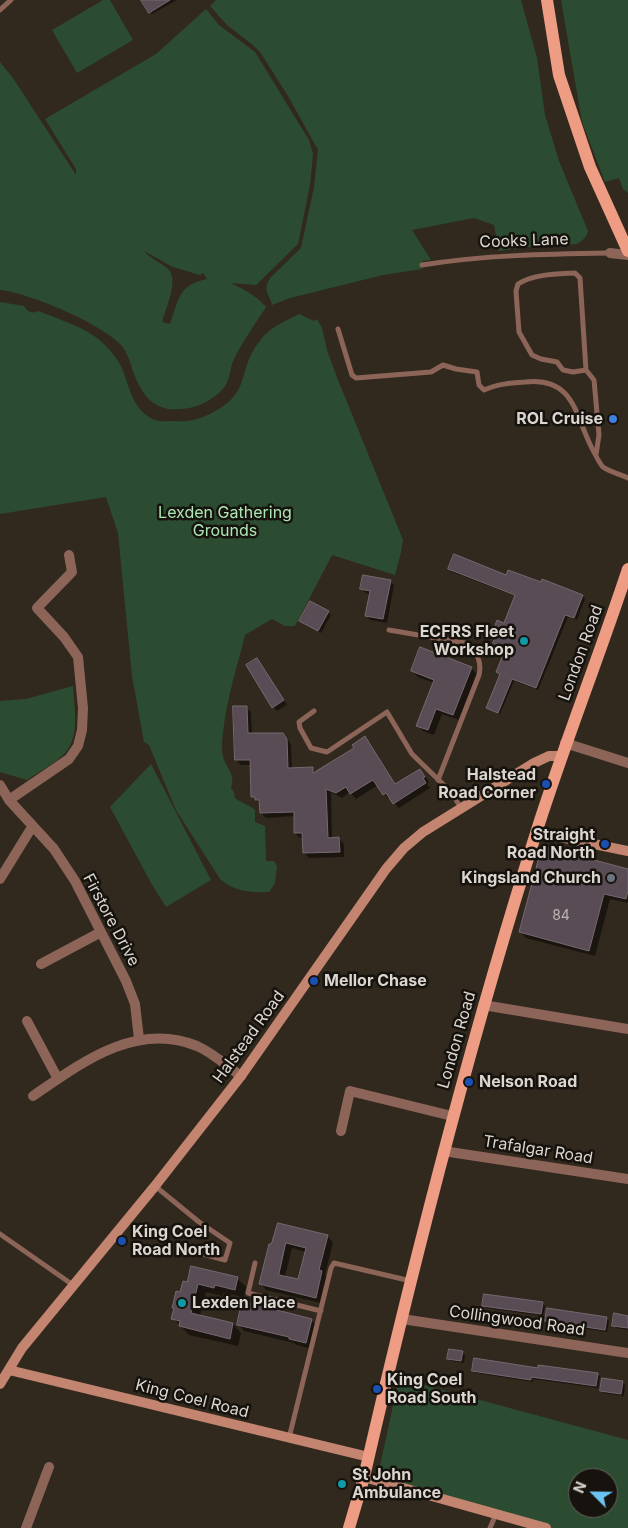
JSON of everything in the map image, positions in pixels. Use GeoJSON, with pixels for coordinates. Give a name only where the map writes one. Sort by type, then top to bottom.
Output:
{"type":"FeatureCollection","features":[{"type":"Feature","properties":{"kind":"main road"},"geometry":{"type":"LineString","coordinates":[[547,0],[560,75],[590,167],[628,251]]}},
{"type":"Feature","properties":{"kind":"main road","name":"London Road"},"geometry":{"type":"LineString","coordinates":[[349,1528],[364,1477],[452,1116],[484,1005],[560,756],[627,578]]}},
{"type":"Feature","properties":{"kind":"street","name":"Cooks Lane"},"geometry":{"type":"LineString","coordinates":[[610,253],[628,255]]}},
{"type":"Feature","properties":{"kind":"street"},"geometry":{"type":"LineString","coordinates":[[9,800],[69,759],[78,746],[82,730],[83,708],[78,657],[64,637],[37,608],[72,572],[69,555]]}},
{"type":"Feature","properties":{"kind":"street"},"geometry":{"type":"LineString","coordinates":[[566,742],[628,763]]}},
{"type":"Feature","properties":{"kind":"street","name":"Halstead Road"},"geometry":{"type":"LineString","coordinates":[[0,1384],[22,1348],[155,1186],[241,1076],[386,869],[404,848],[423,832],[534,763],[549,756],[560,756]]}},
{"type":"Feature","properties":{"kind":"street","name":"Firstore Drive"},"geometry":{"type":"LineString","coordinates":[[0,785],[9,800],[54,849],[101,932],[135,1004],[139,1039]]}},
{"type":"Feature","properties":{"kind":"street"},"geometry":{"type":"LineString","coordinates":[[0,879],[32,827]]}},
{"type":"Feature","properties":{"kind":"street"},"geometry":{"type":"LineString","coordinates":[[536,832],[628,851]]}},
{"type":"Feature","properties":{"kind":"street"},"geometry":{"type":"LineString","coordinates":[[41,964],[101,932]]}},
{"type":"Feature","properties":{"kind":"street"},"geometry":{"type":"LineString","coordinates":[[484,1005],[628,1029]]}},
{"type":"Feature","properties":{"kind":"street"},"geometry":{"type":"LineString","coordinates":[[27,1021],[58,1079]]}},
{"type":"Feature","properties":{"kind":"street"},"geometry":{"type":"LineString","coordinates":[[33,1096],[84,1060],[139,1039],[161,1037],[197,1046],[241,1076]]}},
{"type":"Feature","properties":{"kind":"street"},"geometry":{"type":"LineString","coordinates":[[341,1131],[350,1091],[452,1116]]}},
{"type":"Feature","properties":{"kind":"street","name":"Trafalgar Road"},"geometry":{"type":"LineString","coordinates":[[443,1151],[628,1179]]}},
{"type":"Feature","properties":{"kind":"street","name":"Collingwood Road"},"geometry":{"type":"LineString","coordinates":[[402,1319],[628,1353]]}},
{"type":"Feature","properties":{"kind":"street","name":"King Coel Road"},"geometry":{"type":"LineString","coordinates":[[9,1370],[368,1457]]}},
{"type":"Feature","properties":{"kind":"street"},"geometry":{"type":"LineString","coordinates":[[26,1528],[49,1467]]}},
{"type":"Feature","properties":{"kind":"street"},"geometry":{"type":"LineString","coordinates":[[364,1477],[546,1528]]}},
{"type":"Feature","properties":{"kind":"lane"},"geometry":{"type":"LineString","coordinates":[[0,10],[11,0]]}},
{"type":"Feature","properties":{"kind":"lane","name":"Cooks Lane"},"geometry":{"type":"LineString","coordinates":[[422,265],[463,258],[610,253]]}},
{"type":"Feature","properties":{"kind":"lane"},"geometry":{"type":"LineString","coordinates":[[586,370],[573,372],[563,370],[557,362],[532,355],[519,332],[516,291],[518,284],[523,280],[546,275],[575,273],[580,278],[586,370],[594,380],[599,435],[596,456]]}},
{"type":"Feature","properties":{"kind":"lane"},"geometry":{"type":"LineString","coordinates":[[338,329],[352,375],[356,378],[431,372],[443,365],[477,372],[479,385],[484,390],[495,385],[538,380],[560,388],[567,394],[574,406],[590,446],[602,466],[628,478]]}},
{"type":"Feature","properties":{"kind":"lane"},"geometry":{"type":"LineString","coordinates":[[389,630],[465,643],[473,649],[479,660],[481,668],[479,675],[438,780]]}},
{"type":"Feature","properties":{"kind":"lane"},"geometry":{"type":"LineString","coordinates":[[314,711],[299,722],[300,728],[311,748],[327,752],[387,712],[412,754],[451,792],[461,808]]}},
{"type":"Feature","properties":{"kind":"lane"},"geometry":{"type":"LineString","coordinates":[[155,1186],[199,1222],[230,1242],[225,1260],[199,1254]]}},
{"type":"Feature","properties":{"kind":"lane"},"geometry":{"type":"LineString","coordinates":[[0,1234],[73,1286]]}},
{"type":"Feature","properties":{"kind":"lane"},"geometry":{"type":"LineString","coordinates":[[256,1263],[248,1293],[320,1311]]}},
{"type":"Feature","properties":{"kind":"lane"},"geometry":{"type":"LineString","coordinates":[[289,1438],[331,1268],[334,1263],[411,1282]]}},
{"type":"Feature","properties":{"kind":"lane"},"geometry":{"type":"LineString","coordinates":[[490,1528],[496,1514]]}},
{"type":"Feature","properties":{"kind":"green space"},"geometry":{"type":"Polygon","coordinates":[[[103,0],[110,0],[133,40],[77,73],[52,30],[103,0]]]}},
{"type":"Feature","properties":{"kind":"green space"},"geometry":{"type":"Polygon","coordinates":[[[216,0],[521,0],[537,58],[545,115],[559,161],[588,231],[585,237],[577,244],[526,247],[499,251],[494,225],[474,218],[412,230],[431,260],[423,261],[422,269],[383,275],[290,298],[272,305],[267,290],[270,278],[301,248],[314,187],[318,150],[288,96],[260,52],[227,25],[210,6],[216,0]]]}},
{"type":"Feature","properties":{"kind":"green space"},"geometry":{"type":"Polygon","coordinates":[[[561,0],[628,0],[628,193],[623,189],[619,178],[605,182],[582,122],[561,0]]]}},
{"type":"Feature","properties":{"kind":"green space"},"geometry":{"type":"Polygon","coordinates":[[[206,9],[219,25],[255,52],[309,140],[313,154],[310,185],[298,244],[256,285],[230,283],[258,299],[266,307],[234,359],[225,386],[208,401],[182,409],[164,408],[150,401],[137,380],[125,350],[97,327],[45,303],[13,292],[0,290],[0,62],[13,78],[76,175],[76,169],[45,119],[156,54],[206,9]],[[144,251],[171,273],[171,294],[162,322],[170,324],[178,300],[185,289],[190,285],[207,279],[203,273],[200,275],[173,267],[144,251]]]}},
{"type":"Feature","properties":{"kind":"green space","name":"Lexden Gathering Grounds"},"geometry":{"type":"Polygon","coordinates":[[[0,302],[24,306],[32,312],[39,311],[75,326],[100,340],[120,364],[132,396],[141,410],[147,416],[162,421],[197,419],[224,406],[233,398],[238,390],[252,353],[259,342],[267,332],[277,325],[299,314],[314,321],[317,319],[322,328],[336,375],[403,540],[395,575],[332,555],[295,626],[285,626],[272,619],[245,635],[227,706],[222,749],[224,760],[231,773],[231,788],[235,798],[255,810],[255,822],[265,826],[266,861],[274,861],[277,866],[275,883],[269,892],[243,890],[231,886],[220,879],[176,810],[149,745],[144,742],[132,676],[118,533],[106,497],[0,514],[0,302]]]}},
{"type":"Feature","properties":{"kind":"green space"},"geometry":{"type":"Polygon","coordinates":[[[73,686],[75,723],[72,741],[68,749],[62,756],[27,780],[0,772],[0,701],[26,699],[73,686]]]}},
{"type":"Feature","properties":{"kind":"green space"},"geometry":{"type":"Polygon","coordinates":[[[151,764],[211,880],[166,907],[110,807],[151,764]]]}},
{"type":"Feature","properties":{"kind":"green space"},"geometry":{"type":"Polygon","coordinates":[[[399,1378],[628,1440],[628,1528],[549,1528],[378,1475],[399,1378]]]}},
{"type":"Feature","properties":{"kind":"building"},"geometry":{"type":"Polygon","coordinates":[[[141,0],[170,0],[149,13],[141,0]]]}},
{"type":"Feature","properties":{"kind":"building","name":"ECFRS Fleet Workshop"},"geometry":{"type":"Polygon","coordinates":[[[454,554],[506,575],[508,570],[541,582],[542,579],[583,595],[574,618],[565,615],[536,688],[512,679],[498,713],[486,708],[500,674],[496,672],[505,650],[492,645],[495,637],[491,636],[497,620],[504,623],[515,595],[448,569],[454,554]]]}},
{"type":"Feature","properties":{"kind":"building"},"geometry":{"type":"Polygon","coordinates":[[[363,575],[391,580],[383,619],[365,616],[370,591],[360,589],[363,575]]]}},
{"type":"Feature","properties":{"kind":"building"},"geometry":{"type":"Polygon","coordinates":[[[310,601],[329,611],[318,631],[299,621],[310,601]]]}},
{"type":"Feature","properties":{"kind":"building"},"geometry":{"type":"Polygon","coordinates":[[[420,647],[472,667],[453,715],[436,709],[428,730],[416,726],[434,680],[411,671],[420,647]]]}},
{"type":"Feature","properties":{"kind":"building"},"geometry":{"type":"Polygon","coordinates":[[[257,658],[284,700],[272,708],[246,665],[257,658]]]}},
{"type":"Feature","properties":{"kind":"building"},"geometry":{"type":"Polygon","coordinates":[[[233,706],[247,706],[248,733],[283,733],[287,739],[288,768],[313,767],[313,773],[354,748],[352,745],[365,736],[395,784],[420,769],[426,783],[393,804],[386,793],[383,795],[373,780],[350,794],[346,787],[336,793],[326,789],[328,838],[339,837],[340,852],[303,853],[302,833],[294,833],[294,812],[260,813],[259,800],[251,797],[250,760],[235,760],[233,706]]]}},
{"type":"Feature","properties":{"kind":"building"},"geometry":{"type":"Polygon","coordinates":[[[549,848],[628,869],[626,899],[604,894],[589,951],[519,932],[539,857],[549,848]]]}},
{"type":"Feature","properties":{"kind":"building"},"geometry":{"type":"Polygon","coordinates":[[[278,1223],[328,1235],[319,1270],[322,1271],[316,1298],[259,1284],[269,1244],[271,1244],[278,1223]],[[286,1243],[279,1275],[298,1279],[306,1248],[286,1243]]]}},
{"type":"Feature","properties":{"kind":"building","name":"Lexden Place"},"geometry":{"type":"Polygon","coordinates":[[[191,1266],[238,1277],[235,1290],[215,1285],[214,1288],[198,1284],[191,1313],[233,1323],[230,1339],[179,1326],[180,1321],[171,1319],[176,1291],[180,1292],[183,1281],[187,1282],[191,1266]]]}},
{"type":"Feature","properties":{"kind":"building"},"geometry":{"type":"Polygon","coordinates":[[[484,1294],[543,1302],[541,1314],[482,1306],[484,1294]]]}},
{"type":"Feature","properties":{"kind":"building"},"geometry":{"type":"Polygon","coordinates":[[[242,1301],[312,1319],[306,1343],[289,1339],[289,1337],[237,1325],[242,1301]]]}},
{"type":"Feature","properties":{"kind":"building"},"geometry":{"type":"Polygon","coordinates":[[[547,1308],[607,1317],[605,1330],[545,1321],[547,1308]]]}},
{"type":"Feature","properties":{"kind":"building"},"geometry":{"type":"Polygon","coordinates":[[[614,1313],[628,1316],[628,1328],[612,1326],[614,1313]]]}},
{"type":"Feature","properties":{"kind":"building"},"geometry":{"type":"Polygon","coordinates":[[[449,1349],[463,1351],[461,1361],[447,1359],[449,1349]]]}},
{"type":"Feature","properties":{"kind":"building"},"geometry":{"type":"Polygon","coordinates":[[[474,1358],[538,1368],[538,1365],[598,1373],[596,1386],[531,1377],[531,1380],[472,1371],[474,1358]]]}},
{"type":"Feature","properties":{"kind":"building"},"geometry":{"type":"Polygon","coordinates":[[[602,1378],[623,1381],[621,1394],[600,1391],[602,1378]]]}},
{"type":"Feature","properties":{"kind":"place","name":"ROL Cruise"},"geometry":{"type":"Point","coordinates":[613,419]}},
{"type":"Feature","properties":{"kind":"place","name":"ECFRS Fleet Workshop"},"geometry":{"type":"Point","coordinates":[524,641]}},
{"type":"Feature","properties":{"kind":"place","name":"Halstead Road Corner"},"geometry":{"type":"Point","coordinates":[546,784]}},
{"type":"Feature","properties":{"kind":"place","name":"Straight Road North"},"geometry":{"type":"Point","coordinates":[605,844]}},
{"type":"Feature","properties":{"kind":"place","name":"Kingsland Church"},"geometry":{"type":"Point","coordinates":[611,878]}},
{"type":"Feature","properties":{"kind":"place","name":"Mellor Chase"},"geometry":{"type":"Point","coordinates":[314,981]}},
{"type":"Feature","properties":{"kind":"place","name":"Nelson Road"},"geometry":{"type":"Point","coordinates":[469,1082]}},
{"type":"Feature","properties":{"kind":"place","name":"King Coel Road North"},"geometry":{"type":"Point","coordinates":[122,1241]}},
{"type":"Feature","properties":{"kind":"place","name":"Lexden Place"},"geometry":{"type":"Point","coordinates":[182,1303]}},
{"type":"Feature","properties":{"kind":"place","name":"King Coel Road South"},"geometry":{"type":"Point","coordinates":[377,1389]}},
{"type":"Feature","properties":{"kind":"place","name":"St John Ambulance"},"geometry":{"type":"Point","coordinates":[342,1484]}}]}
